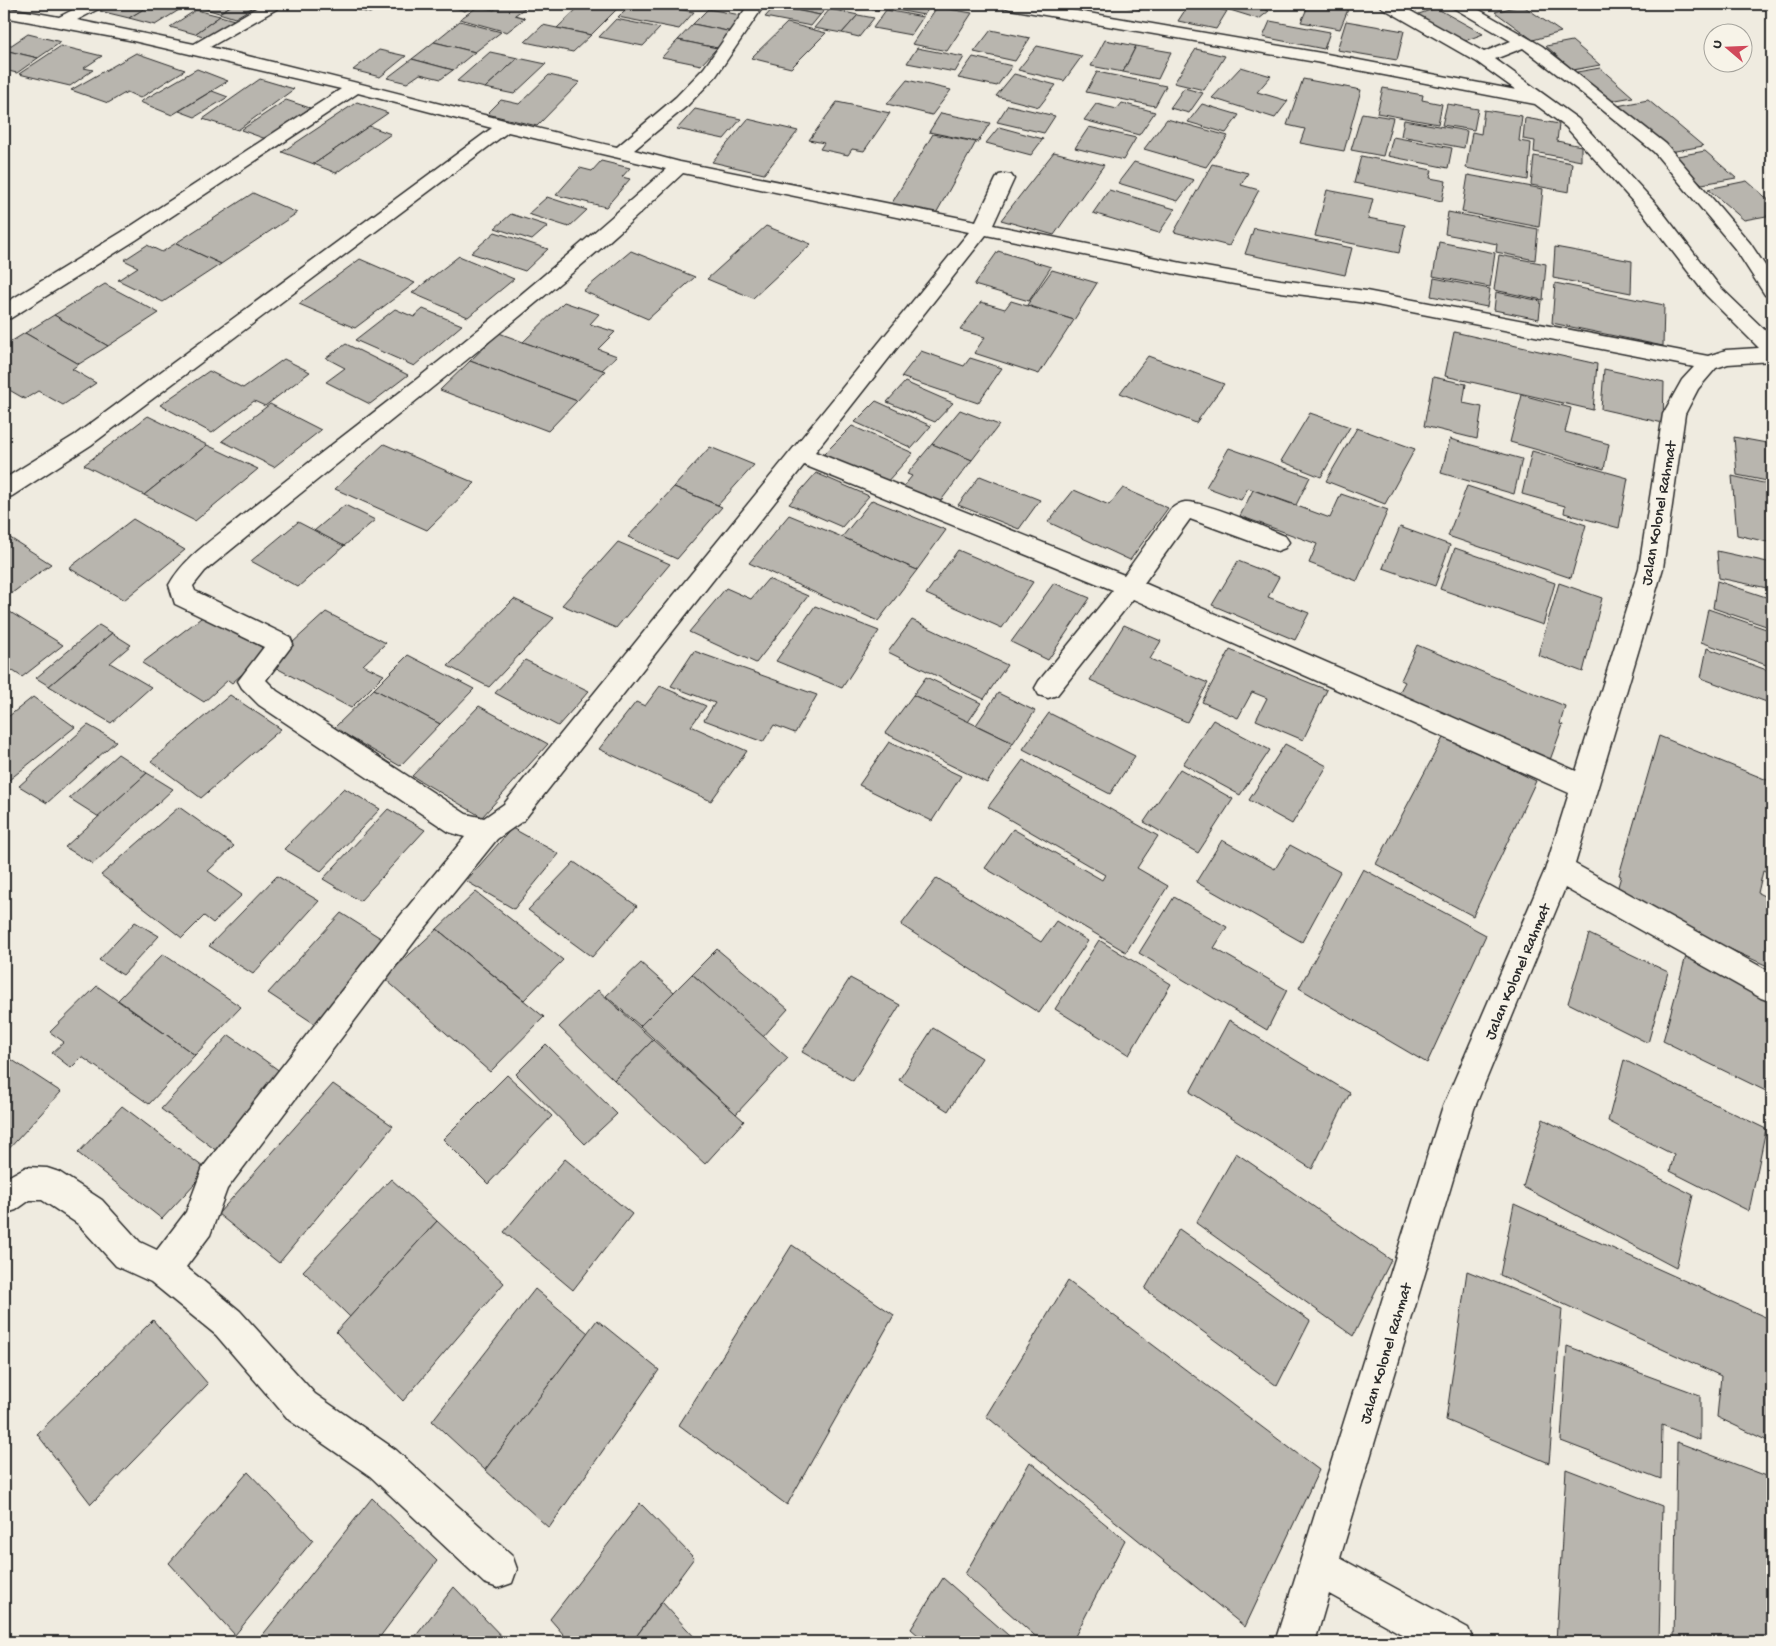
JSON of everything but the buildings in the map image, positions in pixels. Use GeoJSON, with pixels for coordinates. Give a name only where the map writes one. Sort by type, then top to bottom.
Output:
{"type":"FeatureCollection","features":[{"type":"Feature","properties":{"kind":"street"},"geometry":{"type":"LineString","coordinates":[[63,21],[96,4]]}},
{"type":"Feature","properties":{"kind":"street"},"geometry":{"type":"LineString","coordinates":[[196,49],[274,4]]}},
{"type":"Feature","properties":{"kind":"street"},"geometry":{"type":"LineString","coordinates":[[622,151],[682,101],[710,72],[758,4]]}},
{"type":"Feature","properties":{"kind":"street"},"geometry":{"type":"LineString","coordinates":[[1010,4],[1327,59],[1541,100]]}},
{"type":"Feature","properties":{"kind":"street"},"geometry":{"type":"LineString","coordinates":[[1388,4],[1504,49],[1536,49],[1590,90],[1660,148],[1743,246],[1772,291]]}},
{"type":"Feature","properties":{"kind":"street"},"geometry":{"type":"LineString","coordinates":[[1458,4],[1504,49],[1541,100],[1572,123],[1650,209],[1713,291],[1772,349]]}},
{"type":"Feature","properties":{"kind":"street"},"geometry":{"type":"LineString","coordinates":[[4,12],[63,21],[196,49],[356,87],[504,126],[622,151],[680,167],[1182,269],[1280,286],[1366,297],[1709,363],[1726,357],[1772,354]]}},
{"type":"Feature","properties":{"kind":"street"},"geometry":{"type":"LineString","coordinates":[[4,313],[129,236],[356,87]]}},
{"type":"Feature","properties":{"kind":"street"},"geometry":{"type":"LineString","coordinates":[[4,490],[83,440],[421,190],[504,126]]}},
{"type":"Feature","properties":{"kind":"street"},"geometry":{"type":"LineString","coordinates":[[487,831],[459,824],[268,698],[251,681],[281,644],[184,597],[181,585],[197,565],[296,484],[392,410],[593,245],[680,167]]}},
{"type":"Feature","properties":{"kind":"street"},"geometry":{"type":"LineString","coordinates":[[163,1270],[198,1222],[216,1179],[407,929],[487,831],[514,812],[982,228],[1005,179]]}},
{"type":"Feature","properties":{"kind":"street","name":"Jalan Kolonel Rahmat"},"geometry":{"type":"LineString","coordinates":[[1295,1642],[1458,1108],[1559,870],[1651,568],[1674,414],[1689,385],[1709,363]]}},
{"type":"Feature","properties":{"kind":"street"},"geometry":{"type":"LineString","coordinates":[[800,455],[1130,587],[1584,787]]}},
{"type":"Feature","properties":{"kind":"street"},"geometry":{"type":"LineString","coordinates":[[1048,688],[1130,587],[1179,515],[1185,510],[1196,511],[1277,542]]}},
{"type":"Feature","properties":{"kind":"street"},"geometry":{"type":"LineString","coordinates":[[1559,870],[1772,988]]}},
{"type":"Feature","properties":{"kind":"street"},"geometry":{"type":"LineString","coordinates":[[4,1198],[26,1183],[47,1184],[90,1212],[128,1254],[163,1270],[228,1323],[302,1407],[383,1463],[498,1568]]}},
{"type":"Feature","properties":{"kind":"street"},"geometry":{"type":"LineString","coordinates":[[1319,1566],[1454,1642]]}}]}
